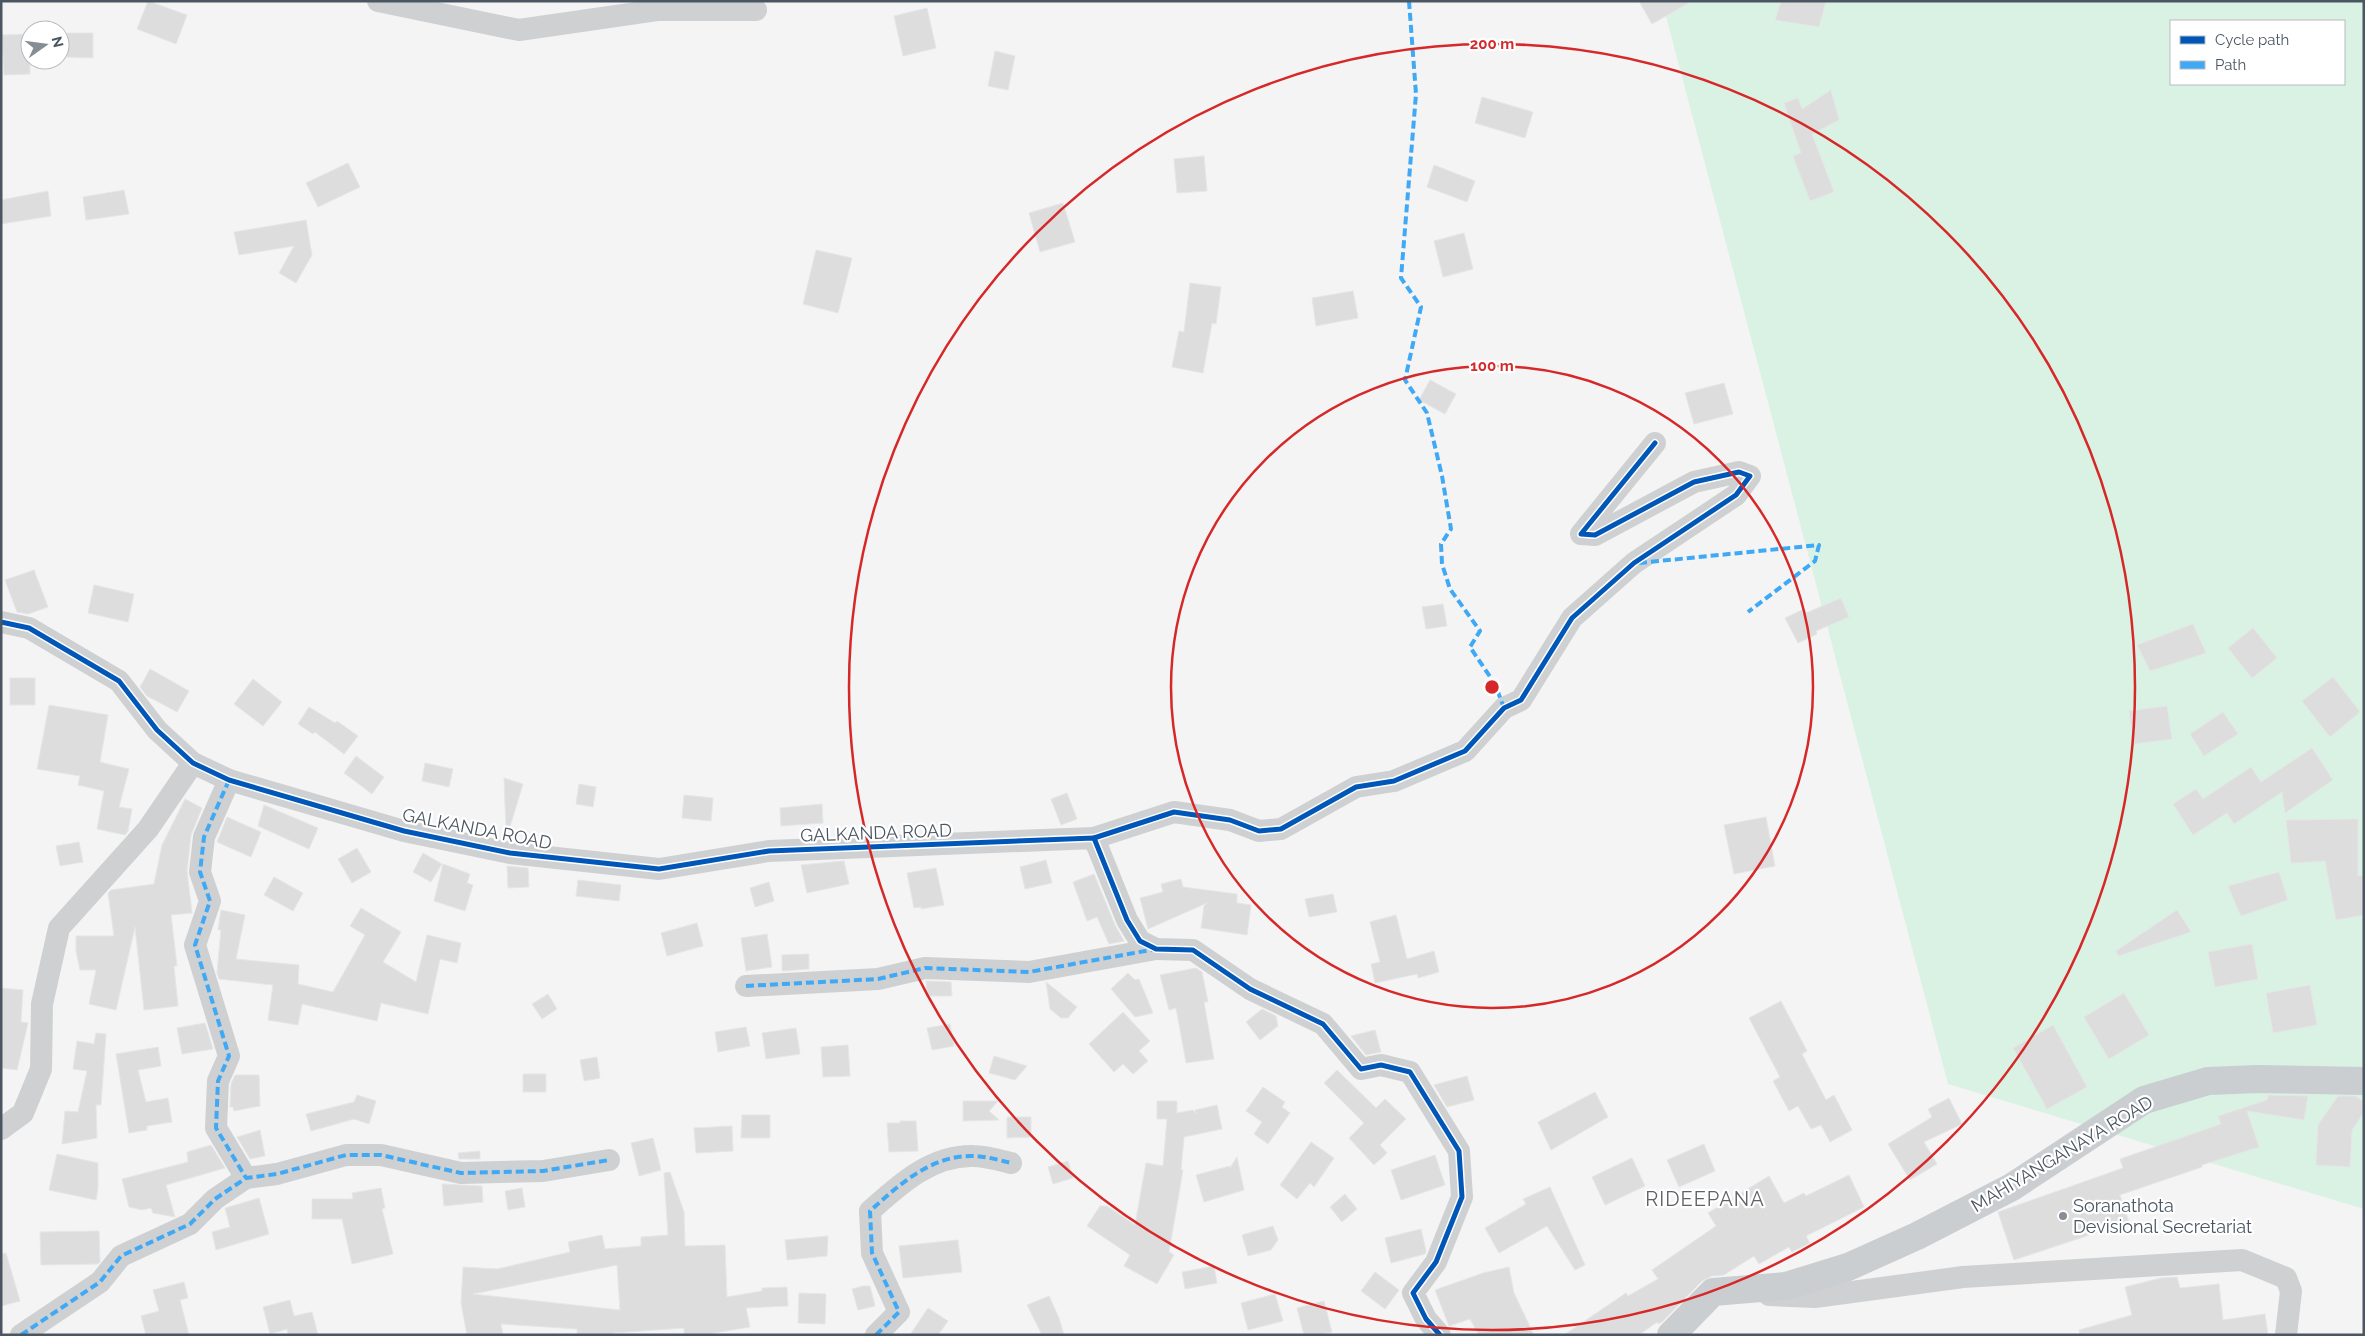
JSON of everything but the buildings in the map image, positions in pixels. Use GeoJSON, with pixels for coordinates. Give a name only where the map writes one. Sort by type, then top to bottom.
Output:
{"type":"FeatureCollection","features":[{"type":"Feature","properties":{"kind":"main road","name":"MAHIYANGANAYA ROAD"},"geometry":{"type":"LineString","coordinates":[[1713,1292],[1786,1286],[1848,1267],[1917,1236],[2012,1187],[2144,1100],[2208,1081],[2258,1079],[2364,1081]]}},
{"type":"Feature","properties":{"kind":"main road"},"geometry":{"type":"LineString","coordinates":[[1671,1335],[1713,1292]]}},
{"type":"Feature","properties":{"kind":"street"},"geometry":{"type":"LineString","coordinates":[[378,1],[519,30],[654,6],[756,10]]}},
{"type":"Feature","properties":{"kind":"street","name":"GALKANDA ROAD"},"geometry":{"type":"LineString","coordinates":[[1,622],[29,628],[119,681],[157,730],[192,763],[229,780],[404,831],[510,853],[659,869],[769,851],[1094,838],[1174,812],[1230,820],[1259,832],[1281,829],[1356,786],[1394,781],[1465,750],[1504,708],[1521,700],[1572,618],[1634,563],[1736,494],[1750,476],[1739,472],[1694,482],[1595,535],[1581,534],[1655,443]]}},
{"type":"Feature","properties":{"kind":"street"},"geometry":{"type":"LineString","coordinates":[[1,1129],[23,1112],[41,1069],[42,1004],[59,928],[148,829],[192,763]]}},
{"type":"Feature","properties":{"kind":"street"},"geometry":{"type":"LineString","coordinates":[[229,780],[204,837],[200,872],[210,901],[195,944],[229,1056],[218,1081],[216,1128],[246,1178]]}},
{"type":"Feature","properties":{"kind":"street"},"geometry":{"type":"LineString","coordinates":[[1094,838],[1127,920],[1140,941],[1156,950]]}},
{"type":"Feature","properties":{"kind":"street"},"geometry":{"type":"LineString","coordinates":[[746,986],[878,979],[925,968],[1030,972],[1156,950],[1192,950],[1250,989],[1323,1024],[1361,1069],[1381,1064],[1410,1072],[1459,1151],[1462,1197],[1436,1262],[1413,1293],[1426,1319],[1440,1335]]}},
{"type":"Feature","properties":{"kind":"street"},"geometry":{"type":"LineString","coordinates":[[21,1335],[100,1282],[121,1256],[190,1224],[215,1200],[246,1178],[278,1174],[346,1155],[381,1155],[462,1173],[543,1172],[610,1160]]}},
{"type":"Feature","properties":{"kind":"street"},"geometry":{"type":"LineString","coordinates":[[876,1335],[899,1312],[872,1253],[870,1211],[906,1178],[944,1160],[973,1156],[1011,1163]]}},
{"type":"Feature","properties":{"kind":"street"},"geometry":{"type":"LineString","coordinates":[[1713,1292],[1814,1298],[1963,1277],[2242,1260],[2286,1278],[2291,1291],[2286,1335]]}},
{"type":"Feature","properties":{"kind":"green space"},"geometry":{"type":"Polygon","coordinates":[[[1662,1],[2364,1],[2364,1209],[1948,1084],[1662,1]]]}},
{"type":"Feature","properties":{"kind":"marked path"},"geometry":{"type":"LineString","coordinates":[[1409,1],[1416,94],[1401,278],[1421,307],[1405,380],[1427,413],[1442,476],[1451,529],[1441,544],[1442,564],[1450,589],[1480,631],[1470,647],[1495,684],[1504,708]]}},
{"type":"Feature","properties":{"kind":"marked path"},"geometry":{"type":"LineString","coordinates":[[1639,563],[1819,545],[1815,561],[1748,612]]}},
{"type":"Feature","properties":{"kind":"marked path"},"geometry":{"type":"LineString","coordinates":[[229,780],[204,837],[200,872],[210,901],[195,945],[229,1056],[218,1081],[216,1128],[246,1178]]}},
{"type":"Feature","properties":{"kind":"marked path"},"geometry":{"type":"LineString","coordinates":[[746,986],[878,979],[925,968],[1029,972],[1156,949]]}},
{"type":"Feature","properties":{"kind":"marked path"},"geometry":{"type":"LineString","coordinates":[[21,1335],[100,1282],[121,1256],[190,1224],[215,1199],[246,1178],[277,1174],[346,1155],[381,1155],[461,1173],[543,1171],[609,1160]]}},
{"type":"Feature","properties":{"kind":"marked path"},"geometry":{"type":"LineString","coordinates":[[876,1335],[899,1312],[872,1253],[870,1211],[892,1191],[917,1173],[943,1161],[973,1156],[987,1157],[1011,1163]]}},
{"type":"Feature","properties":{"kind":"cycle path"},"geometry":{"type":"LineString","coordinates":[[1094,838],[1174,812],[1230,820],[1259,831],[1281,829],[1356,787],[1394,781],[1465,751],[1504,708],[1521,700],[1572,618],[1634,563],[1736,495],[1750,476],[1739,472],[1694,482],[1595,535],[1581,534],[1655,443]]}},
{"type":"Feature","properties":{"kind":"cycle path"},"geometry":{"type":"LineString","coordinates":[[1,622],[29,628],[119,681],[157,730],[193,763],[229,780],[404,831],[510,853],[659,869],[769,851],[1094,838],[1127,920],[1140,941],[1156,949],[1193,950],[1250,989],[1323,1024],[1361,1069],[1381,1065],[1410,1072],[1459,1151],[1462,1197],[1436,1262],[1413,1293],[1426,1319],[1440,1335]]}},
{"type":"Feature","properties":{"kind":"place","name":"Soranathota Devisional Secretariat"},"geometry":{"type":"Point","coordinates":[2063,1216]}},
{"type":"Feature","properties":{"kind":"district","name":"RIDEEPANA"},"geometry":{"type":"Point","coordinates":[1705,1199]}}]}
